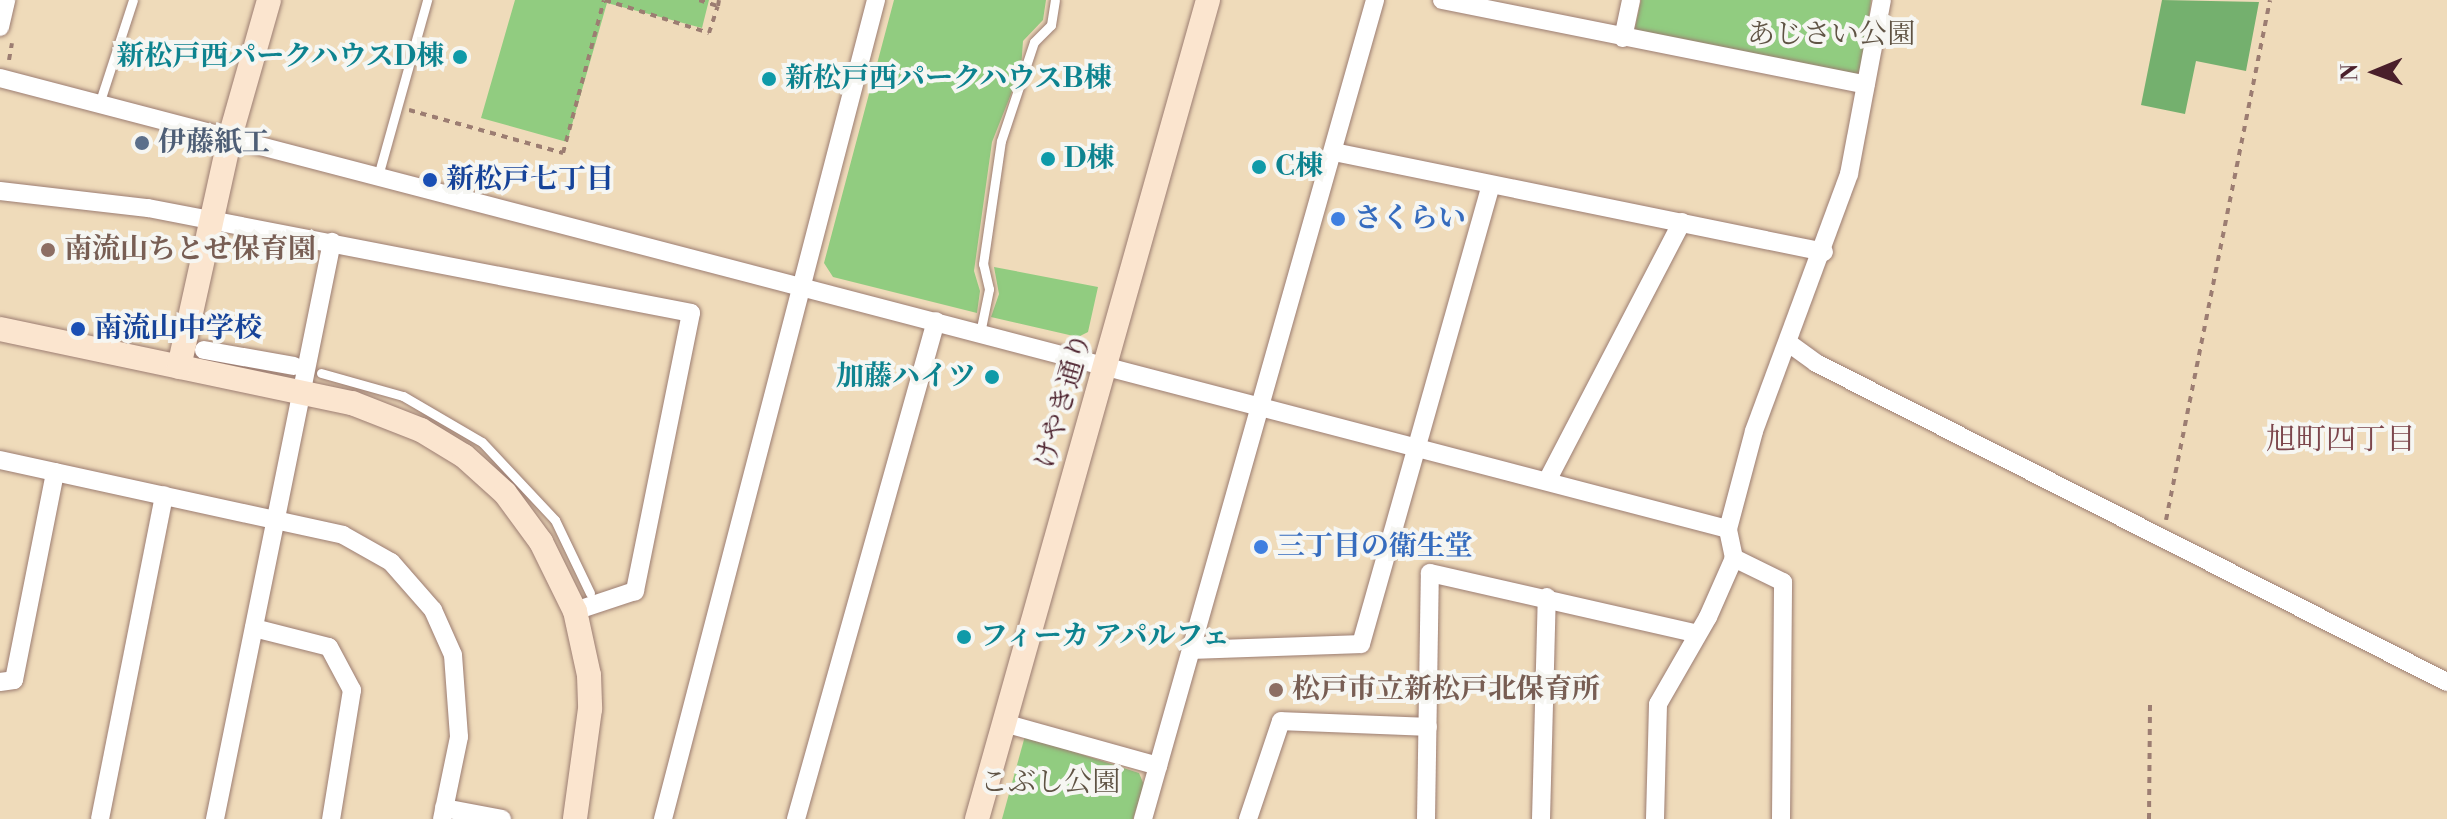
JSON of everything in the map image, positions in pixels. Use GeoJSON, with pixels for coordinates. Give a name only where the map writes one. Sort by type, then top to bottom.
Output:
{"type":"FeatureCollection","features":[{"type":"Feature","properties":{"kind":"street"},"geometry":{"type":"LineString","coordinates":[[0,27],[6,0]]}},
{"type":"Feature","properties":{"kind":"street"},"geometry":{"type":"LineString","coordinates":[[179,367],[230,137],[269,0]]}},
{"type":"Feature","properties":{"kind":"street"},"geometry":{"type":"LineString","coordinates":[[663,819],[876,0]]}},
{"type":"Feature","properties":{"kind":"street","name":"けやき通り"},"geometry":{"type":"LineString","coordinates":[[977,819],[1208,0]]}},
{"type":"Feature","properties":{"kind":"street"},"geometry":{"type":"LineString","coordinates":[[1143,819],[1375,0]]}},
{"type":"Feature","properties":{"kind":"street"},"geometry":{"type":"LineString","coordinates":[[1442,0],[1866,85]]}},
{"type":"Feature","properties":{"kind":"street"},"geometry":{"type":"LineString","coordinates":[[1623,38],[1631,0]]}},
{"type":"Feature","properties":{"kind":"street"},"geometry":{"type":"LineString","coordinates":[[1655,819],[1658,704],[1695,633],[1708,617],[1734,558],[1728,529],[1754,431],[1790,344],[1849,174],[1882,0]]}},
{"type":"Feature","properties":{"kind":"street"},"geometry":{"type":"LineString","coordinates":[[0,78],[1728,529]]}},
{"type":"Feature","properties":{"kind":"street"},"geometry":{"type":"LineString","coordinates":[[1334,152],[1824,252]]}},
{"type":"Feature","properties":{"kind":"street"},"geometry":{"type":"LineString","coordinates":[[1192,650],[1361,644],[1491,186]]}},
{"type":"Feature","properties":{"kind":"street"},"geometry":{"type":"LineString","coordinates":[[0,191],[101,201],[211,220],[332,242],[499,282],[691,313],[635,591],[583,602]]}},
{"type":"Feature","properties":{"kind":"street"},"geometry":{"type":"LineString","coordinates":[[1547,481],[1682,222]]}},
{"type":"Feature","properties":{"kind":"street"},"geometry":{"type":"LineString","coordinates":[[215,819],[332,242]]}},
{"type":"Feature","properties":{"kind":"street"},"geometry":{"type":"LineString","coordinates":[[796,819],[936,321]]}},
{"type":"Feature","properties":{"kind":"street"},"geometry":{"type":"LineString","coordinates":[[0,329],[303,392],[452,428],[505,493],[583,602],[590,709],[575,819]]}},
{"type":"Feature","properties":{"kind":"street"},"geometry":{"type":"LineString","coordinates":[[1790,344],[1816,363],[2447,682]]}},
{"type":"Feature","properties":{"kind":"street"},"geometry":{"type":"LineString","coordinates":[[204,350],[294,366]]}},
{"type":"Feature","properties":{"kind":"street"},"geometry":{"type":"LineString","coordinates":[[0,460],[343,535],[391,562],[433,610],[453,655],[459,687],[459,737],[443,814],[502,819]]}},
{"type":"Feature","properties":{"kind":"street"},"geometry":{"type":"LineString","coordinates":[[0,682],[14,680],[55,472]]}},
{"type":"Feature","properties":{"kind":"street"},"geometry":{"type":"LineString","coordinates":[[100,819],[164,495]]}},
{"type":"Feature","properties":{"kind":"street"},"geometry":{"type":"LineString","coordinates":[[1734,558],[1783,582],[1781,819]]}},
{"type":"Feature","properties":{"kind":"street"},"geometry":{"type":"LineString","coordinates":[[1426,819],[1430,573],[1547,597],[1695,633]]}},
{"type":"Feature","properties":{"kind":"street"},"geometry":{"type":"LineString","coordinates":[[1541,819],[1547,597]]}},
{"type":"Feature","properties":{"kind":"street"},"geometry":{"type":"LineString","coordinates":[[254,628],[329,647],[352,690],[331,819]]}},
{"type":"Feature","properties":{"kind":"street"},"geometry":{"type":"LineString","coordinates":[[1248,819],[1281,721],[1428,727]]}},
{"type":"Feature","properties":{"kind":"street"},"geometry":{"type":"LineString","coordinates":[[1004,723],[1158,766]]}},
{"type":"Feature","properties":{"kind":"lane"},"geometry":{"type":"LineString","coordinates":[[99,104],[133,0]]}},
{"type":"Feature","properties":{"kind":"lane"},"geometry":{"type":"LineString","coordinates":[[378,176],[427,0]]}},
{"type":"Feature","properties":{"kind":"lane"},"geometry":{"type":"LineString","coordinates":[[980,333],[989,289],[983,264],[1001,141],[1034,42],[1051,25],[1055,0]]}},
{"type":"Feature","properties":{"kind":"lane"},"geometry":{"type":"LineString","coordinates":[[321,373],[403,396],[452,428]]}},
{"type":"Feature","properties":{"kind":"path"},"geometry":{"type":"LineString","coordinates":[[397,107],[563,153],[604,0],[709,33],[718,3],[699,0]]}},
{"type":"Feature","properties":{"kind":"path"},"geometry":{"type":"LineString","coordinates":[[2163,538],[2270,0]]}},
{"type":"Feature","properties":{"kind":"path"},"geometry":{"type":"LineString","coordinates":[[2149,819],[2150,705]]}},
{"type":"Feature","properties":{"kind":"green space"},"geometry":{"type":"Polygon","coordinates":[[[515,0],[709,0],[702,28],[607,3],[567,142],[481,118],[515,0]]]}},
{"type":"Feature","properties":{"kind":"green space"},"geometry":{"type":"Polygon","coordinates":[[[894,0],[1046,0],[1043,20],[1023,41],[1021,69],[992,142],[974,271],[980,291],[977,313],[833,277],[824,263],[894,0]]]}},
{"type":"Feature","properties":{"kind":"green space","name":"あじさい公園"},"geometry":{"type":"Polygon","coordinates":[[[1641,0],[1871,0],[1862,77],[1634,33],[1641,0]]]}},
{"type":"Feature","properties":{"kind":"green space"},"geometry":{"type":"Polygon","coordinates":[[[2162,0],[2259,2],[2246,71],[2196,61],[2185,114],[2141,105],[2162,0]]]}},
{"type":"Feature","properties":{"kind":"green space"},"geometry":{"type":"Polygon","coordinates":[[[994,267],[1098,287],[1088,332],[1078,337],[991,317],[999,294],[994,267]]]}},
{"type":"Feature","properties":{"kind":"green space","name":"こぶし公園"},"geometry":{"type":"Polygon","coordinates":[[[1025,736],[1139,773],[1144,785],[1133,819],[1002,819],[1025,736]]]}},
{"type":"Feature","properties":{"kind":"place","name":"新松戸西パークハウスD棟"},"geometry":{"type":"Point","coordinates":[460,57]}},
{"type":"Feature","properties":{"kind":"place","name":"新松戸西パークハウスB棟"},"geometry":{"type":"Point","coordinates":[769,79]}},
{"type":"Feature","properties":{"kind":"place","name":"伊藤紙工"},"geometry":{"type":"Point","coordinates":[142,143]}},
{"type":"Feature","properties":{"kind":"place","name":"D棟"},"geometry":{"type":"Point","coordinates":[1048,159]}},
{"type":"Feature","properties":{"kind":"place","name":"C棟"},"geometry":{"type":"Point","coordinates":[1259,167]}},
{"type":"Feature","properties":{"kind":"place","name":"新松戸七丁目"},"geometry":{"type":"Point","coordinates":[430,180]}},
{"type":"Feature","properties":{"kind":"place","name":"さくらい"},"geometry":{"type":"Point","coordinates":[1338,219]}},
{"type":"Feature","properties":{"kind":"place","name":"南流山ちとせ保育園"},"geometry":{"type":"Point","coordinates":[48,250]}},
{"type":"Feature","properties":{"kind":"place","name":"南流山中学校"},"geometry":{"type":"Point","coordinates":[78,329]}},
{"type":"Feature","properties":{"kind":"place","name":"加藤ハイツ"},"geometry":{"type":"Point","coordinates":[992,377]}},
{"type":"Feature","properties":{"kind":"place","name":"三丁目の衛生堂"},"geometry":{"type":"Point","coordinates":[1261,547]}},
{"type":"Feature","properties":{"kind":"place","name":"フィーカ アパルフェ"},"geometry":{"type":"Point","coordinates":[964,637]}},
{"type":"Feature","properties":{"kind":"place","name":"松戸市立新松戸北保育所"},"geometry":{"type":"Point","coordinates":[1276,690]}},
{"type":"Feature","properties":{"kind":"district","name":"旭町四丁目"},"geometry":{"type":"Point","coordinates":[2341,440]}}]}
